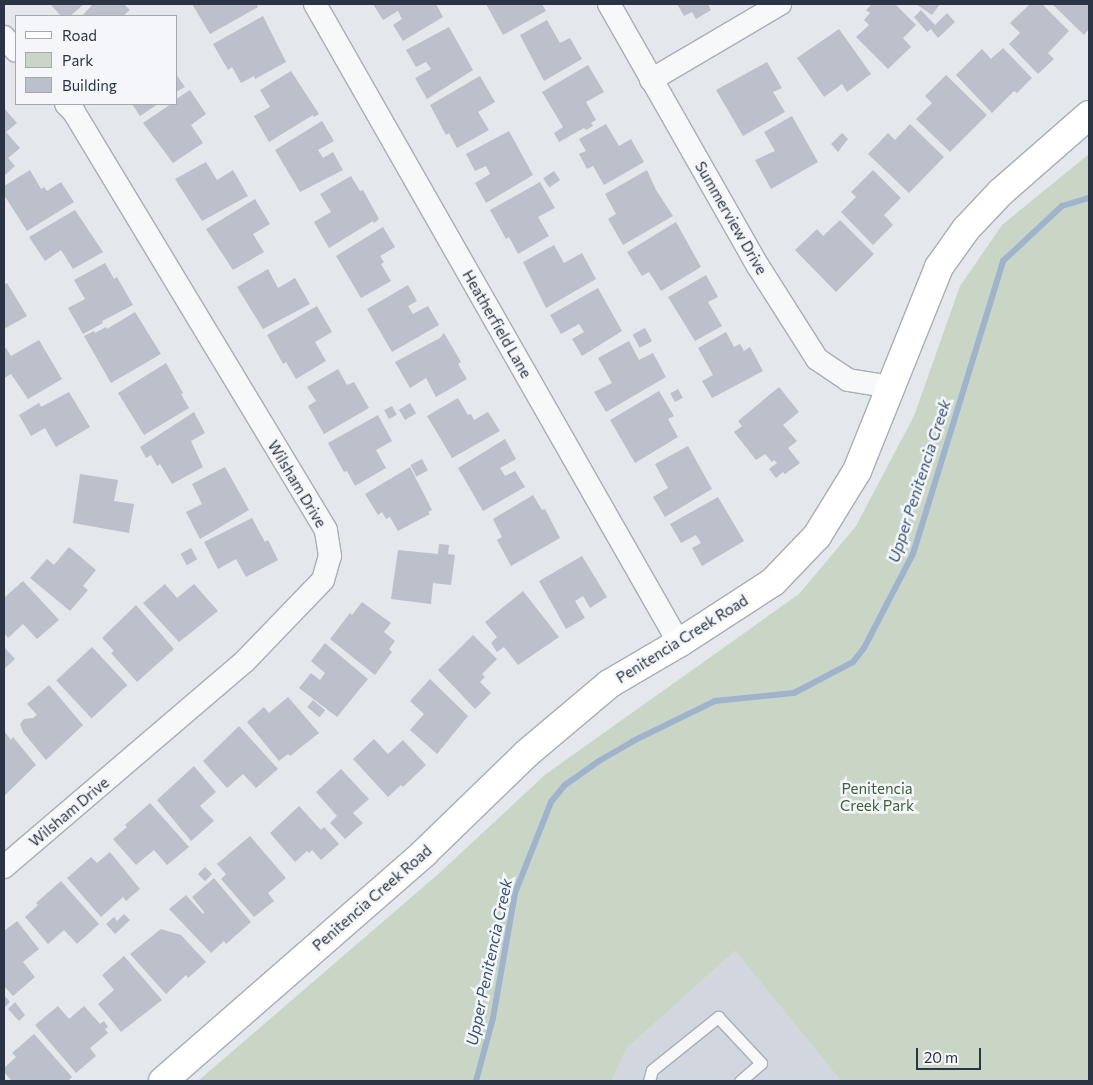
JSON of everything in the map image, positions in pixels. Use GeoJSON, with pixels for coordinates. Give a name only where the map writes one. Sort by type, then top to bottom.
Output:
{"type":"FeatureCollection","features":[{"type":"Feature","properties":{"kind":"street","name":"Heatherfield Lane"},"geometry":{"type":"LineString","coordinates":[[316,4],[679,643]]}},
{"type":"Feature","properties":{"kind":"street","name":"Summerview Drive"},"geometry":{"type":"LineString","coordinates":[[609,4],[758,266],[818,359],[848,380],[892,387]]}},
{"type":"Feature","properties":{"kind":"street"},"geometry":{"type":"LineString","coordinates":[[651,80],[780,4]]}},
{"type":"Feature","properties":{"kind":"street"},"geometry":{"type":"LineString","coordinates":[[4,38],[15,50]]}},
{"type":"Feature","properties":{"kind":"street","name":"Wilsham Drive"},"geometry":{"type":"LineString","coordinates":[[4,867],[245,661],[323,580],[330,556],[326,530],[74,112],[67,105]]}},
{"type":"Feature","properties":{"kind":"street","name":"Penitencia Creek Road"},"geometry":{"type":"LineString","coordinates":[[163,1081],[424,853],[526,754],[609,684],[679,643],[773,582],[818,536],[857,471],[892,387],[918,313],[938,267],[966,230],[1001,192],[1089,115]]}},
{"type":"Feature","properties":{"kind":"lane"},"geometry":{"type":"LineString","coordinates":[[649,1081],[652,1070],[718,1017],[761,1064],[740,1081]]}},
{"type":"Feature","properties":{"kind":"shaded area"},"geometry":{"type":"Polygon","coordinates":[[[735,951],[841,1081],[612,1081],[626,1049],[735,951]]]}},
{"type":"Feature","properties":{"kind":"green space","name":"Penitencia Creek Park"},"geometry":{"type":"Polygon","coordinates":[[[1089,154],[1089,1081],[841,1081],[735,951],[626,1049],[612,1081],[198,1081],[436,876],[546,774],[799,594],[856,526],[914,416],[960,286],[1002,225],[1089,154]]]}},
{"type":"Feature","properties":{"kind":"building"},"geometry":{"type":"Polygon","coordinates":[[[50,4],[84,4],[71,15],[60,15],[50,4]]]}},
{"type":"Feature","properties":{"kind":"building"},"geometry":{"type":"Polygon","coordinates":[[[93,4],[124,4],[130,10],[124,15],[83,15],[93,4]]]}},
{"type":"Feature","properties":{"kind":"building"},"geometry":{"type":"Polygon","coordinates":[[[192,4],[256,4],[258,7],[210,34],[192,4]]]}},
{"type":"Feature","properties":{"kind":"building"},"geometry":{"type":"Polygon","coordinates":[[[373,4],[436,4],[443,17],[403,41],[393,25],[402,19],[398,11],[383,20],[373,4]]]}},
{"type":"Feature","properties":{"kind":"building"},"geometry":{"type":"Polygon","coordinates":[[[486,4],[542,4],[546,11],[503,35],[486,4]]]}},
{"type":"Feature","properties":{"kind":"building"},"geometry":{"type":"Polygon","coordinates":[[[677,4],[708,4],[711,10],[696,19],[692,12],[684,16],[677,4]]]}},
{"type":"Feature","properties":{"kind":"building"},"geometry":{"type":"Polygon","coordinates":[[[872,4],[895,4],[916,25],[903,38],[911,47],[888,69],[856,37],[869,25],[864,20],[870,13],[866,10],[872,4]]]}},
{"type":"Feature","properties":{"kind":"building"},"geometry":{"type":"Polygon","coordinates":[[[916,4],[940,4],[932,15],[916,4]]]}},
{"type":"Feature","properties":{"kind":"building"},"geometry":{"type":"Polygon","coordinates":[[[1030,4],[1042,4],[1069,31],[1048,53],[1054,59],[1038,74],[1009,44],[1020,33],[1010,23],[1030,4]]]}},
{"type":"Feature","properties":{"kind":"building"},"geometry":{"type":"Polygon","coordinates":[[[1052,4],[1089,4],[1089,29],[1084,35],[1052,4]]]}},
{"type":"Feature","properties":{"kind":"building"},"geometry":{"type":"Polygon","coordinates":[[[921,10],[935,25],[947,13],[955,22],[938,38],[931,29],[927,32],[914,17],[921,10]]]}},
{"type":"Feature","properties":{"kind":"building"},"geometry":{"type":"Polygon","coordinates":[[[263,16],[286,62],[255,79],[254,76],[241,83],[232,67],[228,70],[213,44],[263,16]]]}},
{"type":"Feature","properties":{"kind":"building"},"geometry":{"type":"Polygon","coordinates":[[[547,20],[560,43],[570,38],[582,59],[544,81],[520,35],[547,20]]]}},
{"type":"Feature","properties":{"kind":"building"},"geometry":{"type":"Polygon","coordinates":[[[449,27],[473,70],[427,99],[415,78],[431,69],[426,62],[416,67],[406,50],[449,27]]]}},
{"type":"Feature","properties":{"kind":"building"},"geometry":{"type":"Polygon","coordinates":[[[839,29],[871,74],[847,92],[842,84],[824,97],[797,58],[839,29]]]}},
{"type":"Feature","properties":{"kind":"building"},"geometry":{"type":"Polygon","coordinates":[[[1003,48],[1032,78],[1017,93],[1014,91],[992,113],[956,75],[982,49],[991,59],[1003,48]]]}},
{"type":"Feature","properties":{"kind":"building"},"geometry":{"type":"Polygon","coordinates":[[[767,62],[782,88],[773,92],[785,112],[743,136],[716,90],[767,62]]]}},
{"type":"Feature","properties":{"kind":"building"},"geometry":{"type":"Polygon","coordinates":[[[588,65],[604,92],[586,102],[596,120],[591,123],[593,126],[586,130],[584,128],[559,142],[554,133],[563,127],[542,92],[588,65]]]}},
{"type":"Feature","properties":{"kind":"building"},"geometry":{"type":"Polygon","coordinates":[[[291,71],[319,114],[314,117],[313,115],[269,142],[254,116],[270,107],[260,90],[291,71]]]}},
{"type":"Feature","properties":{"kind":"building"},"geometry":{"type":"Polygon","coordinates":[[[946,75],[987,115],[950,152],[916,119],[932,103],[925,96],[946,75]]]}},
{"type":"Feature","properties":{"kind":"building"},"geometry":{"type":"Polygon","coordinates":[[[480,76],[495,102],[478,112],[489,130],[457,148],[449,133],[446,135],[430,105],[480,76]]]}},
{"type":"Feature","properties":{"kind":"building"},"geometry":{"type":"Polygon","coordinates":[[[178,77],[185,87],[178,91],[178,77]]]}},
{"type":"Feature","properties":{"kind":"building"},"geometry":{"type":"Polygon","coordinates":[[[190,90],[206,114],[191,125],[203,143],[173,163],[143,123],[170,105],[178,105],[178,98],[190,90]]]}},
{"type":"Feature","properties":{"kind":"building"},"geometry":{"type":"Polygon","coordinates":[[[133,105],[156,105],[140,116],[133,105]]]}},
{"type":"Feature","properties":{"kind":"building"},"geometry":{"type":"Polygon","coordinates":[[[4,108],[17,123],[6,132],[20,148],[8,158],[15,166],[4,176],[4,108]]]}},
{"type":"Feature","properties":{"kind":"building"},"geometry":{"type":"Polygon","coordinates":[[[792,116],[818,162],[771,189],[755,160],[775,151],[764,132],[792,116]]]}},
{"type":"Feature","properties":{"kind":"building"},"geometry":{"type":"Polygon","coordinates":[[[322,121],[334,141],[318,150],[323,158],[333,152],[343,170],[300,192],[275,150],[322,121]]]}},
{"type":"Feature","properties":{"kind":"building"},"geometry":{"type":"Polygon","coordinates":[[[606,124],[619,146],[631,139],[644,162],[604,185],[593,166],[587,169],[579,154],[586,151],[579,139],[606,124]]]}},
{"type":"Feature","properties":{"kind":"building"},"geometry":{"type":"Polygon","coordinates":[[[910,124],[944,157],[909,193],[868,154],[888,133],[895,140],[910,124]]]}},
{"type":"Feature","properties":{"kind":"building"},"geometry":{"type":"Polygon","coordinates":[[[509,131],[533,175],[486,203],[475,183],[490,174],[486,166],[475,171],[466,154],[509,131]]]}},
{"type":"Feature","properties":{"kind":"building"},"geometry":{"type":"Polygon","coordinates":[[[842,133],[848,139],[838,152],[831,144],[842,133]]]}},
{"type":"Feature","properties":{"kind":"building"},"geometry":{"type":"Polygon","coordinates":[[[206,162],[217,180],[233,170],[248,196],[202,221],[175,179],[206,162]]]}},
{"type":"Feature","properties":{"kind":"building"},"geometry":{"type":"Polygon","coordinates":[[[30,170],[41,189],[44,187],[47,191],[61,182],[74,202],[27,231],[4,195],[4,186],[30,170]]]}},
{"type":"Feature","properties":{"kind":"building"},"geometry":{"type":"Polygon","coordinates":[[[647,170],[656,190],[673,216],[623,245],[608,219],[616,214],[605,194],[647,170]]]}},
{"type":"Feature","properties":{"kind":"building"},"geometry":{"type":"Polygon","coordinates":[[[873,170],[901,198],[884,215],[893,225],[873,245],[841,212],[856,197],[851,192],[873,170]]]}},
{"type":"Feature","properties":{"kind":"building"},"geometry":{"type":"Polygon","coordinates":[[[554,171],[560,180],[549,187],[543,178],[554,171]]]}},
{"type":"Feature","properties":{"kind":"building"},"geometry":{"type":"Polygon","coordinates":[[[351,176],[360,191],[363,190],[379,219],[329,248],[314,222],[331,212],[320,194],[351,176]]]}},
{"type":"Feature","properties":{"kind":"building"},"geometry":{"type":"Polygon","coordinates":[[[540,182],[555,208],[538,217],[549,236],[518,254],[509,237],[506,239],[490,210],[540,182]]]}},
{"type":"Feature","properties":{"kind":"building"},"geometry":{"type":"Polygon","coordinates":[[[255,199],[270,224],[253,234],[264,252],[233,270],[206,229],[255,199]]]}},
{"type":"Feature","properties":{"kind":"building"},"geometry":{"type":"Polygon","coordinates":[[[75,210],[103,252],[73,269],[61,250],[45,261],[29,237],[75,210]]]}},
{"type":"Feature","properties":{"kind":"building"},"geometry":{"type":"Polygon","coordinates":[[[840,220],[874,254],[836,292],[795,250],[817,229],[823,236],[840,220]]]}},
{"type":"Feature","properties":{"kind":"building"},"geometry":{"type":"Polygon","coordinates":[[[676,222],[701,267],[661,291],[649,272],[642,276],[627,252],[676,222]]]}},
{"type":"Feature","properties":{"kind":"building"},"geometry":{"type":"Polygon","coordinates":[[[383,227],[395,247],[380,256],[384,262],[381,264],[391,281],[361,298],[336,256],[383,227]]]}},
{"type":"Feature","properties":{"kind":"building"},"geometry":{"type":"Polygon","coordinates":[[[554,245],[564,263],[582,253],[596,279],[546,308],[523,262],[554,245]]]}},
{"type":"Feature","properties":{"kind":"building"},"geometry":{"type":"Polygon","coordinates":[[[105,263],[114,279],[117,277],[133,305],[102,321],[103,323],[83,334],[68,308],[85,299],[74,280],[105,263]]]}},
{"type":"Feature","properties":{"kind":"building"},"geometry":{"type":"Polygon","coordinates":[[[268,269],[278,288],[295,278],[310,304],[263,329],[237,287],[268,269]]]}},
{"type":"Feature","properties":{"kind":"building"},"geometry":{"type":"Polygon","coordinates":[[[706,275],[718,297],[708,302],[722,326],[695,341],[668,297],[706,275]]]}},
{"type":"Feature","properties":{"kind":"building"},"geometry":{"type":"Polygon","coordinates":[[[7,283],[27,316],[4,329],[4,285],[7,283]]]}},
{"type":"Feature","properties":{"kind":"building"},"geometry":{"type":"Polygon","coordinates":[[[408,285],[417,301],[408,306],[413,314],[428,306],[439,325],[392,352],[367,309],[408,285]]]}},
{"type":"Feature","properties":{"kind":"building"},"geometry":{"type":"Polygon","coordinates":[[[598,288],[622,331],[582,356],[572,339],[584,332],[579,324],[561,334],[550,315],[598,288]]]}},
{"type":"Feature","properties":{"kind":"building"},"geometry":{"type":"Polygon","coordinates":[[[317,306],[332,332],[315,342],[326,361],[296,379],[286,362],[283,364],[267,335],[317,306]]]}},
{"type":"Feature","properties":{"kind":"building"},"geometry":{"type":"Polygon","coordinates":[[[135,312],[161,354],[111,383],[84,336],[106,327],[107,329],[135,312]]]}},
{"type":"Feature","properties":{"kind":"building"},"geometry":{"type":"Polygon","coordinates":[[[645,328],[652,341],[640,348],[633,335],[645,328]]]}},
{"type":"Feature","properties":{"kind":"building"},"geometry":{"type":"Polygon","coordinates":[[[726,332],[734,347],[740,344],[744,351],[750,347],[763,371],[712,398],[702,381],[713,375],[698,348],[726,332]]]}},
{"type":"Feature","properties":{"kind":"building"},"geometry":{"type":"Polygon","coordinates":[[[444,333],[461,362],[458,364],[467,379],[436,397],[426,378],[410,388],[395,362],[440,338],[444,333]]]}},
{"type":"Feature","properties":{"kind":"building"},"geometry":{"type":"Polygon","coordinates":[[[39,340],[62,379],[28,399],[11,374],[4,378],[4,349],[6,348],[11,356],[39,340]]]}},
{"type":"Feature","properties":{"kind":"building"},"geometry":{"type":"Polygon","coordinates":[[[629,341],[639,360],[653,353],[666,377],[606,412],[594,392],[612,383],[598,358],[629,341]]]}},
{"type":"Feature","properties":{"kind":"building"},"geometry":{"type":"Polygon","coordinates":[[[166,363],[189,408],[144,435],[118,393],[166,363]]]}},
{"type":"Feature","properties":{"kind":"building"},"geometry":{"type":"Polygon","coordinates":[[[338,369],[347,385],[354,382],[369,408],[324,434],[308,406],[316,401],[307,387],[338,369]]]}},
{"type":"Feature","properties":{"kind":"building"},"geometry":{"type":"Polygon","coordinates":[[[779,387],[799,412],[783,425],[797,441],[788,448],[800,463],[776,478],[769,469],[777,463],[774,460],[772,462],[765,454],[756,460],[734,432],[742,426],[738,421],[779,387]]]}},
{"type":"Feature","properties":{"kind":"building"},"geometry":{"type":"Polygon","coordinates":[[[678,389],[683,398],[675,402],[670,393],[678,389]]]}},
{"type":"Feature","properties":{"kind":"building"},"geometry":{"type":"Polygon","coordinates":[[[659,391],[674,416],[668,419],[678,437],[635,463],[610,420],[659,391]]]}},
{"type":"Feature","properties":{"kind":"building"},"geometry":{"type":"Polygon","coordinates":[[[69,392],[90,427],[56,447],[45,428],[31,436],[19,415],[39,403],[41,407],[69,392]]]}},
{"type":"Feature","properties":{"kind":"building"},"geometry":{"type":"Polygon","coordinates":[[[458,398],[468,415],[471,414],[474,420],[488,412],[500,431],[452,458],[427,416],[458,398]]]}},
{"type":"Feature","properties":{"kind":"building"},"geometry":{"type":"Polygon","coordinates":[[[410,403],[416,413],[405,420],[399,410],[410,403]]]}},
{"type":"Feature","properties":{"kind":"building"},"geometry":{"type":"Polygon","coordinates":[[[392,406],[397,415],[389,419],[384,410],[392,406]]]}},
{"type":"Feature","properties":{"kind":"building"},"geometry":{"type":"Polygon","coordinates":[[[194,412],[205,433],[191,441],[203,467],[172,484],[160,464],[157,466],[151,455],[146,458],[140,447],[194,412]]]}},
{"type":"Feature","properties":{"kind":"building"},"geometry":{"type":"Polygon","coordinates":[[[378,415],[392,441],[376,450],[386,468],[355,486],[347,471],[344,472],[328,443],[378,415]]]}},
{"type":"Feature","properties":{"kind":"building"},"geometry":{"type":"Polygon","coordinates":[[[505,439],[516,459],[500,468],[505,476],[515,471],[525,487],[483,511],[458,468],[505,439]]]}},
{"type":"Feature","properties":{"kind":"building"},"geometry":{"type":"Polygon","coordinates":[[[688,446],[712,489],[665,517],[653,497],[668,488],[655,464],[688,446]]]}},
{"type":"Feature","properties":{"kind":"building"},"geometry":{"type":"Polygon","coordinates":[[[422,459],[428,471],[416,476],[410,465],[422,459]]]}},
{"type":"Feature","properties":{"kind":"building"},"geometry":{"type":"Polygon","coordinates":[[[225,467],[249,510],[200,539],[186,512],[202,504],[192,484],[225,467]]]}},
{"type":"Feature","properties":{"kind":"building"},"geometry":{"type":"Polygon","coordinates":[[[410,467],[432,510],[428,512],[430,514],[398,531],[390,517],[386,519],[382,512],[378,515],[365,494],[410,467]]]}},
{"type":"Feature","properties":{"kind":"building"},"geometry":{"type":"Polygon","coordinates":[[[80,474],[118,480],[114,501],[134,504],[129,533],[73,523],[80,474]]]}},
{"type":"Feature","properties":{"kind":"building"},"geometry":{"type":"Polygon","coordinates":[[[533,495],[542,510],[545,509],[560,538],[511,566],[497,540],[502,537],[493,519],[533,495]]]}},
{"type":"Feature","properties":{"kind":"building"},"geometry":{"type":"Polygon","coordinates":[[[718,497],[744,541],[702,566],[692,548],[701,543],[696,535],[681,543],[670,524],[718,497]]]}},
{"type":"Feature","properties":{"kind":"building"},"geometry":{"type":"Polygon","coordinates":[[[252,518],[265,542],[268,540],[278,560],[246,577],[236,559],[218,569],[204,542],[252,518]]]}},
{"type":"Feature","properties":{"kind":"building"},"geometry":{"type":"Polygon","coordinates":[[[439,544],[449,545],[448,554],[455,555],[451,585],[433,583],[431,604],[391,599],[398,550],[438,554],[439,544]]]}},
{"type":"Feature","properties":{"kind":"building"},"geometry":{"type":"Polygon","coordinates":[[[69,547],[96,570],[83,586],[88,590],[70,611],[30,578],[47,559],[54,565],[69,547]]]}},
{"type":"Feature","properties":{"kind":"building"},"geometry":{"type":"Polygon","coordinates":[[[191,548],[197,559],[187,565],[181,554],[191,548]]]}},
{"type":"Feature","properties":{"kind":"building"},"geometry":{"type":"Polygon","coordinates":[[[582,556],[607,597],[590,608],[583,596],[575,601],[585,618],[566,629],[539,581],[582,556]]]}},
{"type":"Feature","properties":{"kind":"building"},"geometry":{"type":"Polygon","coordinates":[[[23,581],[59,620],[37,639],[23,624],[8,638],[4,633],[4,598],[23,581]]]}},
{"type":"Feature","properties":{"kind":"building"},"geometry":{"type":"Polygon","coordinates":[[[165,584],[177,598],[194,584],[218,611],[179,642],[143,603],[165,584]]]}},
{"type":"Feature","properties":{"kind":"building"},"geometry":{"type":"Polygon","coordinates":[[[523,591],[559,637],[518,665],[504,647],[497,652],[491,643],[497,637],[485,622],[523,591]]]}},
{"type":"Feature","properties":{"kind":"building"},"geometry":{"type":"Polygon","coordinates":[[[362,602],[391,623],[384,632],[395,641],[389,649],[392,652],[375,675],[330,639],[350,613],[352,615],[362,602]]]}},
{"type":"Feature","properties":{"kind":"building"},"geometry":{"type":"Polygon","coordinates":[[[136,605],[174,649],[137,682],[111,653],[114,651],[102,638],[136,605]]]}},
{"type":"Feature","properties":{"kind":"building"},"geometry":{"type":"Polygon","coordinates":[[[473,635],[497,659],[482,674],[485,677],[480,682],[491,693],[475,709],[438,670],[473,635]]]}},
{"type":"Feature","properties":{"kind":"building"},"geometry":{"type":"Polygon","coordinates":[[[325,643],[368,679],[337,717],[299,688],[311,673],[320,680],[325,673],[311,661],[325,643]]]}},
{"type":"Feature","properties":{"kind":"building"},"geometry":{"type":"Polygon","coordinates":[[[4,647],[15,659],[4,669],[4,647]]]}},
{"type":"Feature","properties":{"kind":"building"},"geometry":{"type":"Polygon","coordinates":[[[92,647],[127,685],[92,718],[56,680],[92,647]]]}},
{"type":"Feature","properties":{"kind":"building"},"geometry":{"type":"Polygon","coordinates":[[[430,679],[468,716],[437,754],[410,730],[424,714],[410,701],[430,679]]]}},
{"type":"Feature","properties":{"kind":"building"},"geometry":{"type":"Polygon","coordinates":[[[49,685],[83,725],[46,760],[23,732],[20,724],[24,719],[33,718],[37,715],[27,704],[49,685]]]}},
{"type":"Feature","properties":{"kind":"building"},"geometry":{"type":"Polygon","coordinates":[[[288,697],[319,733],[290,756],[288,754],[279,761],[247,722],[264,707],[269,713],[288,697]]]}},
{"type":"Feature","properties":{"kind":"building"},"geometry":{"type":"Polygon","coordinates":[[[313,700],[325,710],[319,717],[307,707],[313,700]]]}},
{"type":"Feature","properties":{"kind":"building"},"geometry":{"type":"Polygon","coordinates":[[[239,726],[278,769],[256,788],[243,774],[227,788],[203,761],[239,726]]]}},
{"type":"Feature","properties":{"kind":"building"},"geometry":{"type":"Polygon","coordinates":[[[4,731],[11,740],[13,737],[36,765],[4,796],[4,731]]]}},
{"type":"Feature","properties":{"kind":"building"},"geometry":{"type":"Polygon","coordinates":[[[374,739],[388,754],[403,740],[426,765],[403,787],[401,785],[388,797],[353,759],[374,739]]]}},
{"type":"Feature","properties":{"kind":"building"},"geometry":{"type":"Polygon","coordinates":[[[194,766],[216,792],[200,806],[214,821],[191,841],[157,800],[194,766]]]}},
{"type":"Feature","properties":{"kind":"building"},"geometry":{"type":"Polygon","coordinates":[[[341,769],[369,799],[353,813],[363,823],[345,839],[330,823],[337,816],[316,792],[341,769]]]}},
{"type":"Feature","properties":{"kind":"building"},"geometry":{"type":"Polygon","coordinates":[[[150,803],[189,847],[167,865],[154,850],[136,865],[113,839],[127,827],[125,825],[150,803]]]}},
{"type":"Feature","properties":{"kind":"building"},"geometry":{"type":"Polygon","coordinates":[[[299,806],[321,830],[324,827],[339,844],[321,860],[312,850],[309,853],[307,851],[295,862],[270,833],[299,806]]]}},
{"type":"Feature","properties":{"kind":"building"},"geometry":{"type":"Polygon","coordinates":[[[250,836],[286,878],[268,893],[274,901],[254,917],[221,879],[226,874],[217,864],[250,836]]]}},
{"type":"Feature","properties":{"kind":"building"},"geometry":{"type":"Polygon","coordinates":[[[110,852],[140,889],[126,901],[123,897],[101,917],[67,878],[91,857],[97,863],[110,852]]]}},
{"type":"Feature","properties":{"kind":"building"},"geometry":{"type":"Polygon","coordinates":[[[205,867],[212,874],[205,881],[198,874],[205,867]]]}},
{"type":"Feature","properties":{"kind":"building"},"geometry":{"type":"Polygon","coordinates":[[[214,878],[251,922],[226,944],[224,941],[211,953],[169,909],[186,895],[203,914],[204,912],[192,897],[214,878]]]}},
{"type":"Feature","properties":{"kind":"building"},"geometry":{"type":"Polygon","coordinates":[[[61,881],[99,924],[77,944],[64,930],[48,944],[25,917],[38,905],[36,903],[61,881]]]}},
{"type":"Feature","properties":{"kind":"building"},"geometry":{"type":"Polygon","coordinates":[[[124,914],[130,920],[115,934],[106,924],[114,917],[117,921],[124,914]]]}},
{"type":"Feature","properties":{"kind":"building"},"geometry":{"type":"Polygon","coordinates":[[[17,921],[39,949],[23,962],[35,977],[13,996],[4,986],[4,931],[17,921]]]}},
{"type":"Feature","properties":{"kind":"building"},"geometry":{"type":"Polygon","coordinates":[[[161,929],[181,935],[206,962],[188,978],[186,975],[166,994],[130,954],[161,929]]]}},
{"type":"Feature","properties":{"kind":"building"},"geometry":{"type":"Polygon","coordinates":[[[124,956],[162,1000],[121,1032],[98,1004],[114,990],[102,975],[124,956]]]}},
{"type":"Feature","properties":{"kind":"building"},"geometry":{"type":"Polygon","coordinates":[[[4,995],[10,1002],[4,1008],[4,995]]]}},
{"type":"Feature","properties":{"kind":"building"},"geometry":{"type":"Polygon","coordinates":[[[15,1002],[25,1015],[19,1021],[8,1009],[15,1002]]]}},
{"type":"Feature","properties":{"kind":"building"},"geometry":{"type":"Polygon","coordinates":[[[58,1006],[69,1019],[84,1006],[100,1024],[104,1021],[108,1027],[105,1029],[108,1033],[90,1048],[96,1056],[76,1073],[35,1025],[58,1006]]]}},
{"type":"Feature","properties":{"kind":"building"},"geometry":{"type":"Polygon","coordinates":[[[34,1034],[72,1077],[68,1081],[9,1081],[11,1080],[4,1072],[4,1068],[16,1057],[12,1053],[34,1034]]]}},
{"type":"Feature","properties":{"kind":"waterway","name":"Upper Penitencia Creek"},"geometry":{"type":"LineString","coordinates":[[476,1081],[493,1018],[515,893],[551,802],[565,785],[599,761],[633,741],[715,701],[794,693],[853,662],[864,648],[913,554],[1003,261],[1062,206],[1089,198]]}}]}
